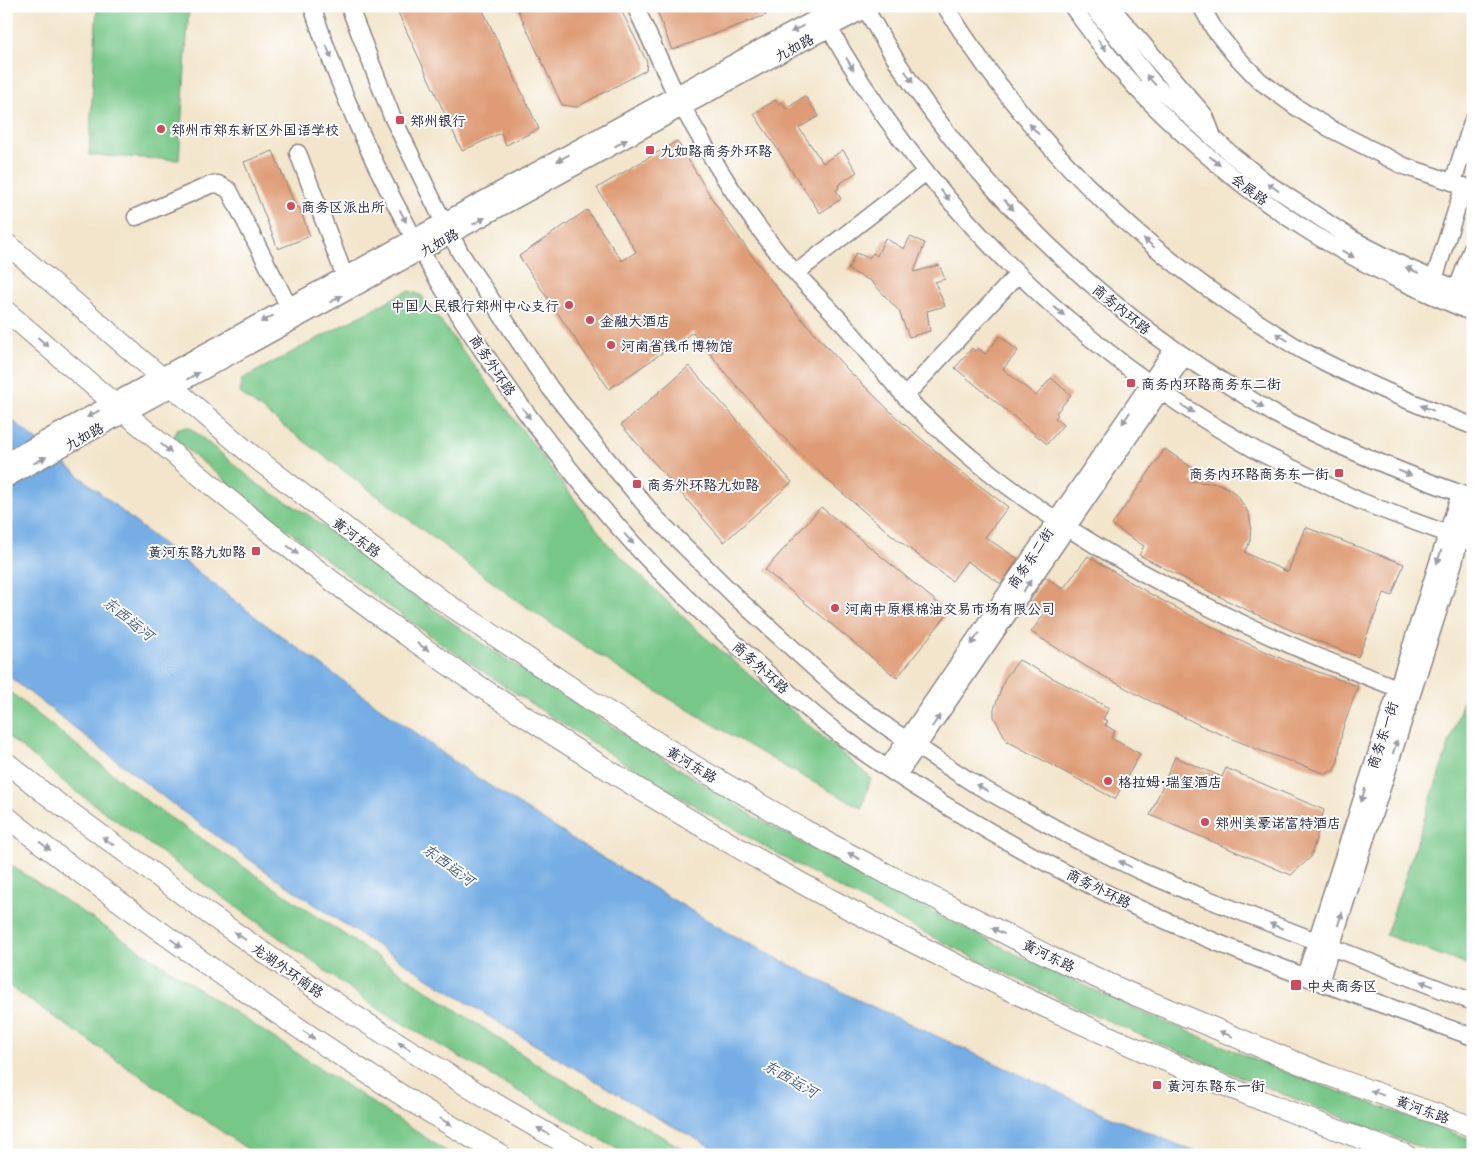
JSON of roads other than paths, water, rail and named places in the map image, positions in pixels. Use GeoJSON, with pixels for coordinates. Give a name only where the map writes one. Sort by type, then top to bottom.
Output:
{"type":"FeatureCollection","features":[{"type":"Feature","properties":{"kind":"main road","name":"黄河东路"},"geometry":{"type":"LineString","coordinates":[[6,243],[278,476],[443,601],[593,702],[700,769],[803,829],[1051,957],[1123,990],[1327,1075],[1473,1127]]}},
{"type":"Feature","properties":{"kind":"main road"},"geometry":{"type":"LineString","coordinates":[[6,311],[255,521],[417,644],[566,743],[675,811],[862,916],[1030,1001],[1112,1038],[1267,1103],[1406,1155]]}},
{"type":"Feature","properties":{"kind":"main road","name":"龙湖外环南路"},"geometry":{"type":"LineString","coordinates":[[6,762],[43,792],[210,916],[338,1004],[489,1100],[585,1155]]}},
{"type":"Feature","properties":{"kind":"main road"},"geometry":{"type":"LineString","coordinates":[[6,816],[185,950],[315,1039],[467,1136],[501,1155]]}},
{"type":"Feature","properties":{"kind":"street","name":"商务外环路"},"geometry":{"type":"LineString","coordinates":[[312,6],[360,128],[418,245],[458,313],[522,408],[631,542],[715,625],[820,720],[892,771],[963,816],[1051,864],[1150,914],[1218,943],[1312,979],[1473,1037]]}},
{"type":"Feature","properties":{"kind":"street"},"geometry":{"type":"LineString","coordinates":[[349,6],[391,114],[461,254],[550,388],[657,519],[717,580],[814,669],[911,744],[973,784],[1083,843],[1140,871],[1192,893],[1473,1002]]}},
{"type":"Feature","properties":{"kind":"street"},"geometry":{"type":"LineString","coordinates":[[635,6],[679,102],[735,194],[779,254],[905,396],[973,459],[1036,506],[1089,542],[1154,579],[1222,613],[1344,668],[1397,688]]}},
{"type":"Feature","properties":{"kind":"street","name":"九如路"},"geometry":{"type":"LineString","coordinates":[[6,479],[67,437],[679,102],[840,6]]}},
{"type":"Feature","properties":{"kind":"street"},"geometry":{"type":"LineString","coordinates":[[945,6],[988,70],[1030,125],[1081,181],[1151,246],[1228,303],[1306,352],[1404,399],[1473,426]]}},
{"type":"Feature","properties":{"kind":"street","name":"会展路"},"geometry":{"type":"LineString","coordinates":[[1072,6],[1142,95],[1220,166],[1257,195],[1352,257],[1399,282],[1473,313]]}},
{"type":"Feature","properties":{"kind":"street","name":"会展路"},"geometry":{"type":"LineString","coordinates":[[1092,6],[1154,84],[1214,140],[1267,183],[1352,239],[1406,267],[1473,296]]}},
{"type":"Feature","properties":{"kind":"street"},"geometry":{"type":"LineString","coordinates":[[1110,6],[1205,116],[1214,140]]}},
{"type":"Feature","properties":{"kind":"street"},"geometry":{"type":"LineString","coordinates":[[1201,6],[1214,29],[1234,54],[1260,81],[1296,107],[1330,128],[1404,166],[1463,186]]}},
{"type":"Feature","properties":{"kind":"street","name":"九如路"},"geometry":{"type":"LineString","coordinates":[[823,17],[868,7]]}},
{"type":"Feature","properties":{"kind":"street","name":"商务内环路"},"geometry":{"type":"LineString","coordinates":[[868,7],[887,44],[932,110],[972,162],[1032,229],[1107,298],[1178,353],[1273,413],[1376,462],[1468,499]]}},
{"type":"Feature","properties":{"kind":"street"},"geometry":{"type":"LineString","coordinates":[[823,17],[872,98],[926,172],[970,224],[1018,274],[1080,330],[1155,387],[1252,449],[1359,500],[1460,538]]}},
{"type":"Feature","properties":{"kind":"street"},"geometry":{"type":"LineString","coordinates":[[1434,279],[1463,186],[1473,120]]}},
{"type":"Feature","properties":{"kind":"street"},"geometry":{"type":"LineString","coordinates":[[298,153],[345,277]]}},
{"type":"Feature","properties":{"kind":"street"},"geometry":{"type":"LineString","coordinates":[[796,273],[926,172]]}},
{"type":"Feature","properties":{"kind":"street"},"geometry":{"type":"LineString","coordinates":[[136,217],[210,185],[218,184],[229,190],[289,307]]}},
{"type":"Feature","properties":{"kind":"street","name":"九如路"},"geometry":{"type":"LineString","coordinates":[[167,382],[289,307],[345,277],[418,245]]}},
{"type":"Feature","properties":{"kind":"street"},"geometry":{"type":"LineString","coordinates":[[1457,289],[1472,250]]}},
{"type":"Feature","properties":{"kind":"street"},"geometry":{"type":"LineString","coordinates":[[905,396],[1018,274]]}},
{"type":"Feature","properties":{"kind":"street","name":"商务东二街"},"geometry":{"type":"LineString","coordinates":[[892,771],[1178,353]]}},
{"type":"Feature","properties":{"kind":"street","name":"九如路"},"geometry":{"type":"LineString","coordinates":[[6,461],[67,437]]}},
{"type":"Feature","properties":{"kind":"street","name":"商务东一街"},"geometry":{"type":"LineString","coordinates":[[1312,979],[1454,562],[1468,499]]}},
{"type":"Feature","properties":{"kind":"street","name":"商务东一街"},"geometry":{"type":"LineString","coordinates":[[1323,945],[1397,688],[1460,538]]}},
{"type":"Feature","properties":{"kind":"water","name":"东西运河"},"geometry":{"type":"Polygon","coordinates":[[[6,415],[141,527],[262,622],[473,775],[590,850],[732,935],[854,998],[1118,1120],[1203,1155],[726,1155],[654,1116],[507,1028],[359,934],[274,877],[175,806],[6,674],[6,415]]]}},
{"type":"Feature","properties":{"kind":"place","name":"郑州银行"},"geometry":{"type":"Point","coordinates":[400,120]}},
{"type":"Feature","properties":{"kind":"place","name":"郑州市郑东新区外国语学校"},"geometry":{"type":"Point","coordinates":[161,129]}},
{"type":"Feature","properties":{"kind":"place","name":"九如路商务外环路"},"geometry":{"type":"Point","coordinates":[650,150]}},
{"type":"Feature","properties":{"kind":"place","name":"商务区派出所"},"geometry":{"type":"Point","coordinates":[291,206]}},
{"type":"Feature","properties":{"kind":"place","name":"中国人民银行郑州中心支行"},"geometry":{"type":"Point","coordinates":[569,305]}},
{"type":"Feature","properties":{"kind":"place","name":"金融大酒店"},"geometry":{"type":"Point","coordinates":[590,320]}},
{"type":"Feature","properties":{"kind":"place","name":"河南省钱币博物馆"},"geometry":{"type":"Point","coordinates":[611,345]}},
{"type":"Feature","properties":{"kind":"place","name":"商务内环路商务东二街"},"geometry":{"type":"Point","coordinates":[1131,383]}},
{"type":"Feature","properties":{"kind":"place","name":"商务内环路商务东一街"},"geometry":{"type":"Point","coordinates":[1339,473]}},
{"type":"Feature","properties":{"kind":"place","name":"商务外环路九如路"},"geometry":{"type":"Point","coordinates":[637,484]}},
{"type":"Feature","properties":{"kind":"place","name":"黄河东路九如路"},"geometry":{"type":"Point","coordinates":[256,551]}},
{"type":"Feature","properties":{"kind":"place","name":"河南中原粮棉油交易市场有限公司"},"geometry":{"type":"Point","coordinates":[835,608]}},
{"type":"Feature","properties":{"kind":"place","name":"格拉姆·瑞玺酒店"},"geometry":{"type":"Point","coordinates":[1108,781]}},
{"type":"Feature","properties":{"kind":"place","name":"郑州美豪诺富特酒店"},"geometry":{"type":"Point","coordinates":[1205,822]}},
{"type":"Feature","properties":{"kind":"place","name":"中央商务区"},"geometry":{"type":"Point","coordinates":[1296,985]}},
{"type":"Feature","properties":{"kind":"place","name":"黄河东路东一街"},"geometry":{"type":"Point","coordinates":[1157,1085]}}]}
